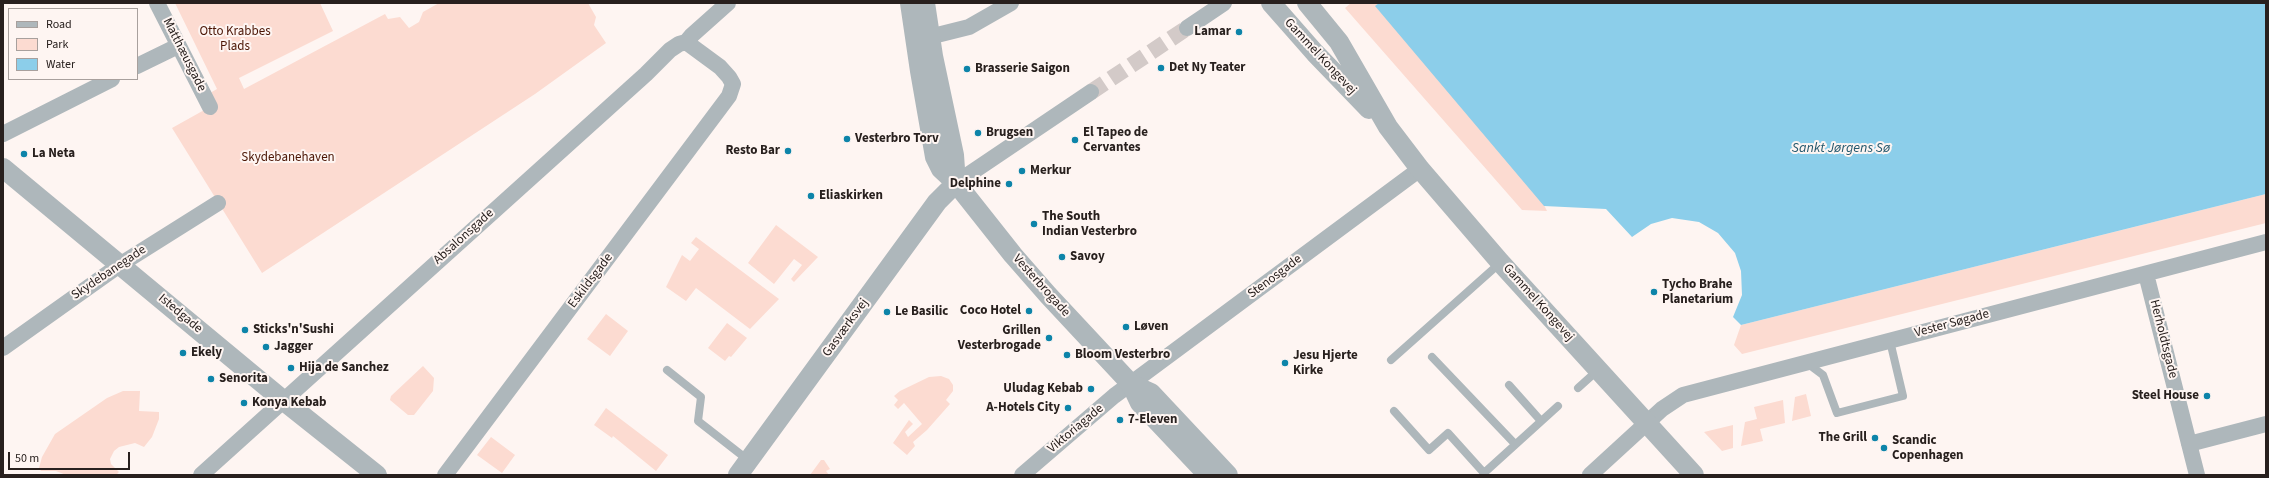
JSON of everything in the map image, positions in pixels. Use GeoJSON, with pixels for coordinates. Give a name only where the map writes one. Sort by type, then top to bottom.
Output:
{"type":"FeatureCollection","features":[{"type":"Feature","properties":{"kind":"street","name":"Matthæusgade"},"geometry":{"type":"LineString","coordinates":[[157,3],[210,107]]}},
{"type":"Feature","properties":{"kind":"street","name":"Absalonsgade"},"geometry":{"type":"LineString","coordinates":[[201,475],[640,79],[670,50],[679,44],[686,42],[728,3]]}},
{"type":"Feature","properties":{"kind":"street","name":"Vesterbrogade"},"geometry":{"type":"LineString","coordinates":[[910,3],[935,157],[941,169],[956,183],[1013,255],[1131,384],[1140,403],[1208,475]]}},
{"type":"Feature","properties":{"kind":"street"},"geometry":{"type":"LineString","coordinates":[[925,3],[929,37],[954,155],[956,183],[1091,92]]}},
{"type":"Feature","properties":{"kind":"street"},"geometry":{"type":"LineString","coordinates":[[917,53],[923,42],[929,37],[969,27],[1012,3]]}},
{"type":"Feature","properties":{"kind":"street"},"geometry":{"type":"LineString","coordinates":[[1187,28],[1224,3]]}},
{"type":"Feature","properties":{"kind":"street","name":"Gammel Kongevej"},"geometry":{"type":"LineString","coordinates":[[1271,3],[1315,53],[1388,127],[1420,169],[1500,262],[1694,475]]}},
{"type":"Feature","properties":{"kind":"street","name":"Gammel Kongevej"},"geometry":{"type":"LineString","coordinates":[[1307,3],[1339,42],[1388,127]]}},
{"type":"Feature","properties":{"kind":"street","name":"Eskildsgade"},"geometry":{"type":"LineString","coordinates":[[445,475],[725,103],[732,90],[733,84],[729,77],[720,67],[686,42]]}},
{"type":"Feature","properties":{"kind":"street"},"geometry":{"type":"LineString","coordinates":[[138,66],[178,46]]}},
{"type":"Feature","properties":{"kind":"street"},"geometry":{"type":"LineString","coordinates":[[3,134],[110,80]]}},
{"type":"Feature","properties":{"kind":"street","name":"Istedgade"},"geometry":{"type":"LineString","coordinates":[[3,168],[121,264],[284,401],[377,475]]}},
{"type":"Feature","properties":{"kind":"street","name":"Stenosgade"},"geometry":{"type":"LineString","coordinates":[[1131,384],[1420,169]]}},
{"type":"Feature","properties":{"kind":"street","name":"Gasværksvej"},"geometry":{"type":"LineString","coordinates":[[744,468],[937,202],[956,183]]}},
{"type":"Feature","properties":{"kind":"street","name":"Skydebanegade"},"geometry":{"type":"LineString","coordinates":[[3,348],[121,264],[218,203]]}},
{"type":"Feature","properties":{"kind":"street","name":"Vester Søgade"},"geometry":{"type":"LineString","coordinates":[[1590,475],[1662,409],[1683,395],[2266,242]]}},
{"type":"Feature","properties":{"kind":"street","name":"Herholdtsgade"},"geometry":{"type":"LineString","coordinates":[[2146,274],[2197,475]]}},
{"type":"Feature","properties":{"kind":"street","name":"Vesterbrogade"},"geometry":{"type":"LineString","coordinates":[[1131,384],[1151,393],[1228,475]]}},
{"type":"Feature","properties":{"kind":"street","name":"Viktoriagade"},"geometry":{"type":"LineString","coordinates":[[1022,475],[1131,384]]}},
{"type":"Feature","properties":{"kind":"street"},"geometry":{"type":"LineString","coordinates":[[2189,444],[2266,424]]}},
{"type":"Feature","properties":{"kind":"lane"},"geometry":{"type":"LineString","coordinates":[[1392,360],[1500,262]]}},
{"type":"Feature","properties":{"kind":"lane"},"geometry":{"type":"LineString","coordinates":[[1806,362],[1823,375],[1837,413],[1903,396],[1890,341]]}},
{"type":"Feature","properties":{"kind":"lane"},"geometry":{"type":"LineString","coordinates":[[1432,357],[1515,444]]}},
{"type":"Feature","properties":{"kind":"lane"},"geometry":{"type":"LineString","coordinates":[[667,370],[702,396],[698,421],[744,468]]}},
{"type":"Feature","properties":{"kind":"lane"},"geometry":{"type":"LineString","coordinates":[[1578,388],[1598,370]]}},
{"type":"Feature","properties":{"kind":"lane"},"geometry":{"type":"LineString","coordinates":[[1509,385],[1541,421]]}},
{"type":"Feature","properties":{"kind":"lane"},"geometry":{"type":"LineString","coordinates":[[1394,411],[1429,450],[1448,432],[1484,473],[1558,406]]}},
{"type":"Feature","properties":{"kind":"green space","name":"Skydebanehaven"},"geometry":{"type":"Polygon","coordinates":[[[175,3],[320,3],[333,31],[239,78],[244,89],[385,14],[388,19],[400,17],[409,28],[419,22],[423,12],[439,3],[588,3],[596,17],[594,25],[606,43],[535,94],[262,273],[172,128],[215,104],[210,93],[217,89],[175,3]]]}},
{"type":"Feature","properties":{"kind":"green space"},"geometry":{"type":"Polygon","coordinates":[[[1351,3],[1379,3],[1376,6],[1543,203],[1547,211],[1522,210],[1345,8],[1351,3]]]}},
{"type":"Feature","properties":{"kind":"green space"},"geometry":{"type":"Polygon","coordinates":[[[2266,194],[2266,223],[1742,354],[1734,345],[1741,325],[2266,194]]]}},
{"type":"Feature","properties":{"kind":"green space"},"geometry":{"type":"Polygon","coordinates":[[[776,225],[818,257],[794,282],[791,279],[802,265],[794,259],[774,284],[748,263],[776,225]]]}},
{"type":"Feature","properties":{"kind":"green space"},"geometry":{"type":"Polygon","coordinates":[[[696,237],[779,299],[750,329],[696,288],[686,301],[666,287],[682,255],[690,261],[699,249],[691,243],[696,237]]]}},
{"type":"Feature","properties":{"kind":"green space"},"geometry":{"type":"Polygon","coordinates":[[[606,314],[628,331],[610,356],[587,339],[606,314]]]}},
{"type":"Feature","properties":{"kind":"green space"},"geometry":{"type":"Polygon","coordinates":[[[727,323],[747,338],[731,357],[729,356],[725,361],[708,348],[727,323]]]}},
{"type":"Feature","properties":{"kind":"green space"},"geometry":{"type":"Polygon","coordinates":[[[423,366],[434,378],[433,391],[414,415],[408,415],[390,400],[391,396],[423,366]]]}},
{"type":"Feature","properties":{"kind":"green space"},"geometry":{"type":"Polygon","coordinates":[[[941,376],[949,379],[953,385],[953,391],[946,400],[950,404],[927,430],[913,442],[915,446],[907,455],[893,443],[909,420],[913,424],[905,432],[908,437],[922,424],[904,403],[898,409],[894,405],[898,400],[894,396],[900,391],[929,377],[941,376]]]}},
{"type":"Feature","properties":{"kind":"green space"},"geometry":{"type":"Polygon","coordinates":[[[123,391],[140,391],[139,411],[159,412],[159,419],[152,437],[144,447],[135,443],[119,447],[114,451],[110,459],[111,464],[119,472],[116,475],[66,475],[56,471],[41,471],[39,468],[42,457],[55,434],[107,398],[123,391]]]}},
{"type":"Feature","properties":{"kind":"green space"},"geometry":{"type":"Polygon","coordinates":[[[1806,394],[1811,416],[1792,421],[1795,397],[1806,394]]]}},
{"type":"Feature","properties":{"kind":"green space"},"geometry":{"type":"Polygon","coordinates":[[[1783,400],[1785,423],[1760,429],[1763,441],[1741,446],[1745,422],[1757,419],[1754,407],[1783,400]]]}},
{"type":"Feature","properties":{"kind":"green space"},"geometry":{"type":"Polygon","coordinates":[[[606,408],[668,455],[656,471],[613,436],[612,438],[594,425],[606,408]]]}},
{"type":"Feature","properties":{"kind":"green space"},"geometry":{"type":"Polygon","coordinates":[[[1733,425],[1733,448],[1722,451],[1704,432],[1733,425]]]}},
{"type":"Feature","properties":{"kind":"green space"},"geometry":{"type":"Polygon","coordinates":[[[491,437],[515,455],[502,473],[477,455],[491,437]]]}},
{"type":"Feature","properties":{"kind":"green space"},"geometry":{"type":"Polygon","coordinates":[[[821,460],[824,460],[830,469],[826,471],[829,475],[810,475],[821,460]]]}},
{"type":"Feature","properties":{"kind":"water","name":"Sankt Jørgens Sø"},"geometry":{"type":"Polygon","coordinates":[[[1379,3],[2266,3],[2266,194],[1741,325],[1733,317],[1742,295],[1741,271],[1735,253],[1718,233],[1699,222],[1672,218],[1651,224],[1632,237],[1606,209],[1544,206],[1375,6],[1379,3]]]}},
{"type":"Feature","properties":{"kind":"tunnel"},"geometry":{"type":"LineString","coordinates":[[1091,92],[1187,28]]}},
{"type":"Feature","properties":{"kind":"place","name":"Lamar"},"geometry":{"type":"Point","coordinates":[1239,32]}},
{"type":"Feature","properties":{"kind":"place","name":"Det Ny Teater"},"geometry":{"type":"Point","coordinates":[1161,68]}},
{"type":"Feature","properties":{"kind":"place","name":"Brasserie Saigon"},"geometry":{"type":"Point","coordinates":[967,69]}},
{"type":"Feature","properties":{"kind":"place","name":"Brugsen"},"geometry":{"type":"Point","coordinates":[978,133]}},
{"type":"Feature","properties":{"kind":"place","name":"Vesterbro Torv"},"geometry":{"type":"Point","coordinates":[847,139]}},
{"type":"Feature","properties":{"kind":"place","name":"El Tapeo de Cervantes"},"geometry":{"type":"Point","coordinates":[1075,140]}},
{"type":"Feature","properties":{"kind":"place","name":"Resto Bar"},"geometry":{"type":"Point","coordinates":[788,151]}},
{"type":"Feature","properties":{"kind":"place","name":"La Neta"},"geometry":{"type":"Point","coordinates":[24,154]}},
{"type":"Feature","properties":{"kind":"place","name":"Merkur"},"geometry":{"type":"Point","coordinates":[1022,171]}},
{"type":"Feature","properties":{"kind":"place","name":"Delphine"},"geometry":{"type":"Point","coordinates":[1009,184]}},
{"type":"Feature","properties":{"kind":"place","name":"Eliaskirken"},"geometry":{"type":"Point","coordinates":[811,196]}},
{"type":"Feature","properties":{"kind":"place","name":"The South Indian Vesterbro"},"geometry":{"type":"Point","coordinates":[1034,224]}},
{"type":"Feature","properties":{"kind":"place","name":"Savoy"},"geometry":{"type":"Point","coordinates":[1062,257]}},
{"type":"Feature","properties":{"kind":"place","name":"Tycho Brahe Planetarium"},"geometry":{"type":"Point","coordinates":[1654,292]}},
{"type":"Feature","properties":{"kind":"place","name":"Coco Hotel"},"geometry":{"type":"Point","coordinates":[1029,311]}},
{"type":"Feature","properties":{"kind":"place","name":"Le Basilic"},"geometry":{"type":"Point","coordinates":[887,312]}},
{"type":"Feature","properties":{"kind":"place","name":"Løven"},"geometry":{"type":"Point","coordinates":[1126,327]}},
{"type":"Feature","properties":{"kind":"place","name":"Sticks'n'Sushi"},"geometry":{"type":"Point","coordinates":[245,330]}},
{"type":"Feature","properties":{"kind":"place","name":"Grillen Vesterbrogade"},"geometry":{"type":"Point","coordinates":[1049,338]}},
{"type":"Feature","properties":{"kind":"place","name":"Jagger"},"geometry":{"type":"Point","coordinates":[266,347]}},
{"type":"Feature","properties":{"kind":"place","name":"Ekely"},"geometry":{"type":"Point","coordinates":[183,353]}},
{"type":"Feature","properties":{"kind":"place","name":"Bloom Vesterbro"},"geometry":{"type":"Point","coordinates":[1067,355]}},
{"type":"Feature","properties":{"kind":"place","name":"Jesu Hjerte Kirke"},"geometry":{"type":"Point","coordinates":[1285,363]}},
{"type":"Feature","properties":{"kind":"place","name":"Hija de Sanchez"},"geometry":{"type":"Point","coordinates":[291,368]}},
{"type":"Feature","properties":{"kind":"place","name":"Senorita"},"geometry":{"type":"Point","coordinates":[211,379]}},
{"type":"Feature","properties":{"kind":"place","name":"Uludag Kebab"},"geometry":{"type":"Point","coordinates":[1091,389]}},
{"type":"Feature","properties":{"kind":"place","name":"Steel House"},"geometry":{"type":"Point","coordinates":[2207,396]}},
{"type":"Feature","properties":{"kind":"place","name":"Konya Kebab"},"geometry":{"type":"Point","coordinates":[244,403]}},
{"type":"Feature","properties":{"kind":"place","name":"A-Hotels City"},"geometry":{"type":"Point","coordinates":[1068,408]}},
{"type":"Feature","properties":{"kind":"place","name":"7-Eleven"},"geometry":{"type":"Point","coordinates":[1120,420]}},
{"type":"Feature","properties":{"kind":"place","name":"The Grill"},"geometry":{"type":"Point","coordinates":[1875,438]}},
{"type":"Feature","properties":{"kind":"place","name":"Scandic Copenhagen"},"geometry":{"type":"Point","coordinates":[1884,448]}},
{"type":"Feature","properties":{"kind":"park label","name":"Otto Krabbes Plads"},"geometry":{"type":"Point","coordinates":[235,40]}}]}
